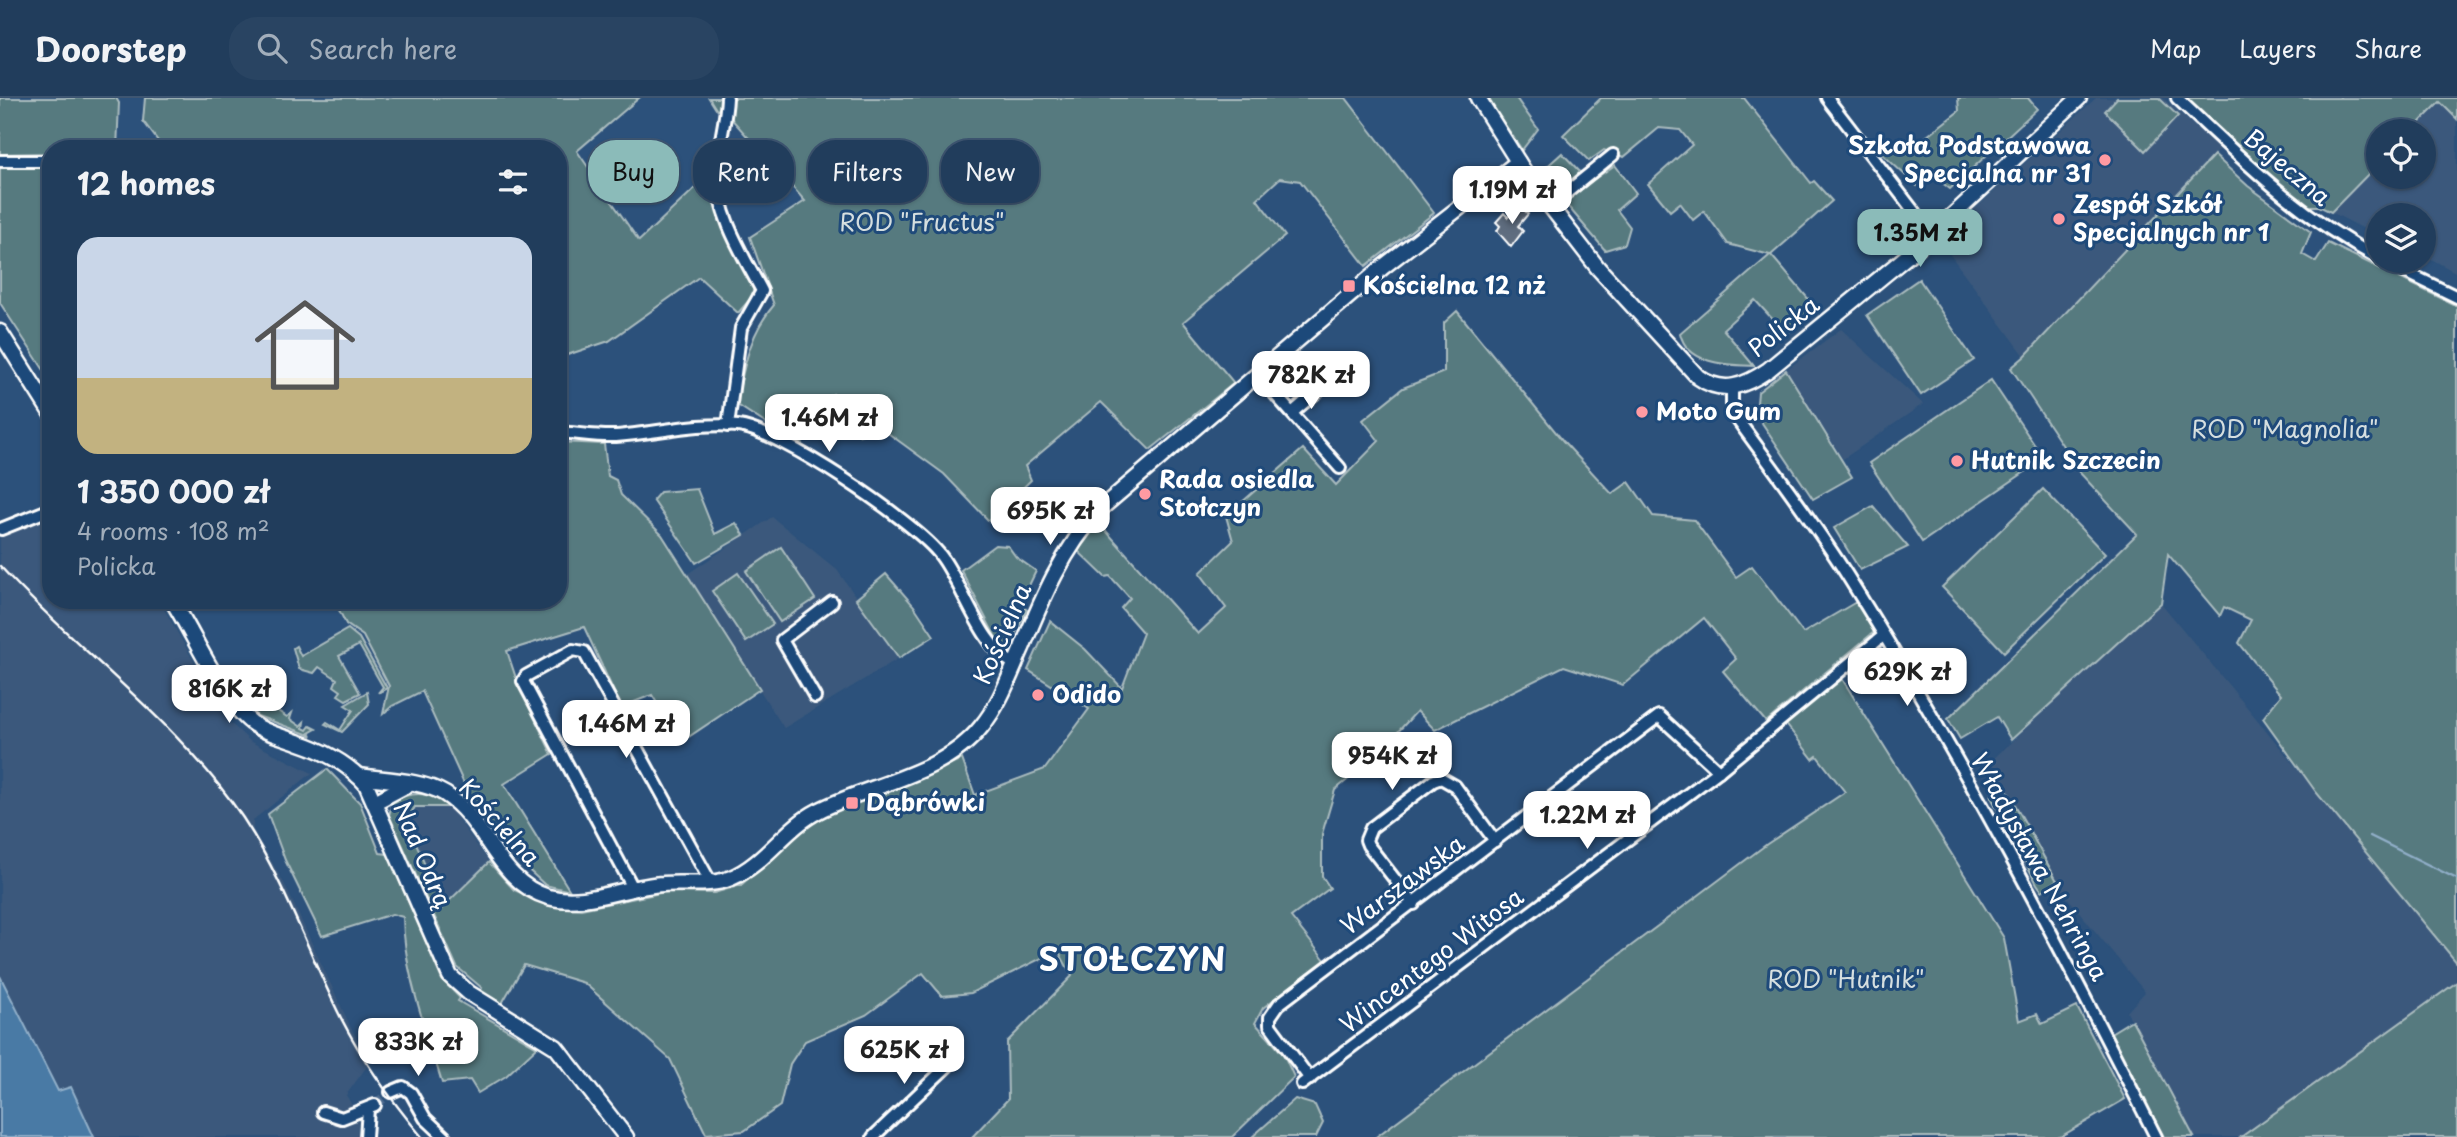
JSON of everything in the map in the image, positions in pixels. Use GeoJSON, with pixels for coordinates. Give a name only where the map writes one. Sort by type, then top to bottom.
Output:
{"type":"FeatureCollection","features":[{"type":"Feature","properties":{"kind":"street"},"geometry":{"type":"LineString","coordinates":[[727,98],[717,171],[720,195],[734,237],[762,291],[741,328],[728,426]]}},
{"type":"Feature","properties":{"kind":"street"},"geometry":{"type":"LineString","coordinates":[[1478,98],[1518,162],[1613,287],[1695,375],[1711,384],[1732,388]]}},
{"type":"Feature","properties":{"kind":"street"},"geometry":{"type":"LineString","coordinates":[[1827,98],[1933,235]]}},
{"type":"Feature","properties":{"kind":"street","name":"Policka"},"geometry":{"type":"LineString","coordinates":[[1732,388],[1750,382],[1768,370],[1933,235],[2079,98]]}},
{"type":"Feature","properties":{"kind":"street","name":"Bajeczna"},"geometry":{"type":"LineString","coordinates":[[2177,98],[2269,186],[2324,227],[2366,252]]}},
{"type":"Feature","properties":{"kind":"street"},"geometry":{"type":"LineString","coordinates":[[1550,206],[1613,155]]}},
{"type":"Feature","properties":{"kind":"street"},"geometry":{"type":"LineString","coordinates":[[0,161],[42,161]]}},
{"type":"Feature","properties":{"kind":"street","name":"Kościelna"},"geometry":{"type":"LineString","coordinates":[[358,776],[437,790],[454,801],[510,872],[537,893],[572,900],[633,888],[711,883],[731,878],[744,871],[800,822],[819,810],[923,767],[960,747],[992,714],[1050,585],[1082,529],[1115,494],[1383,267],[1518,162]]}},
{"type":"Feature","properties":{"kind":"street","name":"Bajeczna"},"geometry":{"type":"LineString","coordinates":[[2407,273],[2457,297]]}},
{"type":"Feature","properties":{"kind":"street"},"geometry":{"type":"LineString","coordinates":[[0,332],[42,399]]}},
{"type":"Feature","properties":{"kind":"street"},"geometry":{"type":"LineString","coordinates":[[1258,375],[1340,468]]}},
{"type":"Feature","properties":{"kind":"street"},"geometry":{"type":"LineString","coordinates":[[1292,413],[1327,383]]}},
{"type":"Feature","properties":{"kind":"street","name":"Władysława Nehringa"},"geometry":{"type":"LineString","coordinates":[[1732,388],[1732,404],[1737,419],[1839,564],[1883,636],[2076,980],[2156,1137]]}},
{"type":"Feature","properties":{"kind":"street"},"geometry":{"type":"LineString","coordinates":[[567,433],[613,436],[728,426],[750,428],[774,440],[874,499],[909,523],[942,557],[989,641],[1002,656],[1015,664]]}},
{"type":"Feature","properties":{"kind":"street"},"geometry":{"type":"LineString","coordinates":[[1,530],[42,513]]}},
{"type":"Feature","properties":{"kind":"street"},"geometry":{"type":"LineString","coordinates":[[815,697],[782,640],[832,602]]}},
{"type":"Feature","properties":{"kind":"street","name":"Nad Odrą"},"geometry":{"type":"LineString","coordinates":[[178,609],[244,716],[262,730],[316,749],[358,776],[375,802],[450,976],[469,993],[556,1047],[626,1137]]}},
{"type":"Feature","properties":{"kind":"street","name":"Wincentego Witosa"},"geometry":{"type":"LineString","coordinates":[[1306,1082],[1719,771],[1883,636]]}},
{"type":"Feature","properties":{"kind":"street"},"geometry":{"type":"LineString","coordinates":[[633,888],[523,681],[526,676],[573,650],[584,652],[711,883]]}},
{"type":"Feature","properties":{"kind":"street","name":"Warszawska"},"geometry":{"type":"LineString","coordinates":[[1306,1082],[1270,1025],[1274,1010],[1659,716],[1719,771]]}},
{"type":"Feature","properties":{"kind":"street"},"geometry":{"type":"LineString","coordinates":[[1414,904],[1368,845],[1367,833],[1382,820],[1441,778],[1455,786],[1495,841]]}},
{"type":"Feature","properties":{"kind":"street"},"geometry":{"type":"LineString","coordinates":[[375,802],[396,789],[412,785]]}},
{"type":"Feature","properties":{"kind":"street"},"geometry":{"type":"LineString","coordinates":[[873,1137],[956,1058]]}},
{"type":"Feature","properties":{"kind":"street"},"geometry":{"type":"LineString","coordinates":[[391,1092],[402,1087],[409,1091],[425,1118],[445,1137]]}},
{"type":"Feature","properties":{"kind":"street"},"geometry":{"type":"LineString","coordinates":[[323,1112],[342,1118],[372,1107],[366,1137]]}},
{"type":"Feature","properties":{"kind":"shaded area","name":"Zespół Szkół Specjalnych nr 1"},"geometry":{"type":"Polygon","coordinates":[[[2096,98],[2163,98],[2220,149],[2025,356],[1940,241],[2096,98]]]}},
{"type":"Feature","properties":{"kind":"shaded area"},"geometry":{"type":"Polygon","coordinates":[[[2440,102],[2457,119],[2457,273],[2436,262],[2436,203],[2366,203],[2366,230],[2331,212],[2366,176],[2366,189],[2436,189],[2436,119],[2423,119],[2440,102]]]}},
{"type":"Feature","properties":{"kind":"shaded area"},"geometry":{"type":"Polygon","coordinates":[[[1841,329],[1923,404],[1843,459],[1786,370],[1841,329]]]}},
{"type":"Feature","properties":{"kind":"shaded area"},"geometry":{"type":"Polygon","coordinates":[[[772,517],[837,570],[899,658],[784,728],[686,575],[772,517]]]}},
{"type":"Feature","properties":{"kind":"shaded area"},"geometry":{"type":"Polygon","coordinates":[[[42,519],[42,609],[164,609],[227,720],[251,742],[312,773],[253,820],[253,830],[284,883],[351,1028],[370,1062],[346,1095],[370,1137],[94,1137],[71,1087],[58,1091],[0,976],[0,537],[42,519]]]}},
{"type":"Feature","properties":{"kind":"shaded area"},"geometry":{"type":"Polygon","coordinates":[[[2161,603],[2457,962],[2457,982],[2241,1137],[2194,1137],[2127,1012],[2145,992],[2063,892],[1991,761],[2161,603]]]}},
{"type":"Feature","properties":{"kind":"shaded area"},"geometry":{"type":"Polygon","coordinates":[[[415,807],[449,807],[489,862],[442,908],[407,819],[415,807]]]}},
{"type":"Feature","properties":{"kind":"shaded area"},"geometry":{"type":"Polygon","coordinates":[[[0,976],[58,1091],[71,1087],[94,1137],[0,1137],[0,976]]]}},
{"type":"Feature","properties":{"kind":"green space"},"geometry":{"type":"Polygon","coordinates":[[[0,98],[116,98],[119,103],[117,140],[42,140],[42,153],[0,154],[0,98]]]}},
{"type":"Feature","properties":{"kind":"green space"},"geometry":{"type":"Polygon","coordinates":[[[145,98],[639,98],[577,151],[588,167],[588,203],[613,203],[639,241],[693,190],[693,203],[719,203],[735,248],[754,288],[751,298],[738,313],[699,277],[609,341],[567,355],[567,140],[157,140],[143,121],[145,98]]]}},
{"type":"Feature","properties":{"kind":"green space","name":"ROD \"Fructus\""},"geometry":{"type":"Polygon","coordinates":[[[709,98],[1346,98],[1434,213],[1366,266],[1300,181],[1280,178],[1257,199],[1285,236],[1183,322],[1234,383],[1150,450],[1101,402],[1025,466],[1031,480],[989,521],[944,474],[881,428],[860,435],[861,428],[843,410],[833,394],[814,408],[818,418],[800,446],[736,404],[753,340],[774,305],[750,237],[805,201],[794,189],[794,140],[750,140],[729,116],[716,109],[709,98]]]}},
{"type":"Feature","properties":{"kind":"green space"},"geometry":{"type":"Polygon","coordinates":[[[1487,98],[1516,98],[1538,129],[1522,150],[1487,98]]]}},
{"type":"Feature","properties":{"kind":"green space"},"geometry":{"type":"Polygon","coordinates":[[[1601,98],[1744,98],[1811,183],[1814,181],[1832,201],[1771,255],[1816,308],[1786,334],[1755,300],[1723,329],[1754,366],[1721,364],[1700,357],[1684,344],[1680,333],[1770,255],[1728,244],[1704,211],[1693,220],[1680,203],[1670,211],[1648,184],[1692,145],[1680,130],[1659,128],[1624,157],[1604,150],[1589,161],[1563,135],[1601,98]]]}},
{"type":"Feature","properties":{"kind":"green space"},"geometry":{"type":"Polygon","coordinates":[[[1958,98],[2028,98],[2037,109],[1950,189],[1931,174],[1917,186],[1880,152],[1899,137],[1918,143],[1959,111],[1958,98]]]}},
{"type":"Feature","properties":{"kind":"green space"},"geometry":{"type":"Polygon","coordinates":[[[2117,98],[2159,98],[2178,116],[2145,151],[2105,111],[2117,98]]]}},
{"type":"Feature","properties":{"kind":"green space"},"geometry":{"type":"Polygon","coordinates":[[[2187,98],[2457,98],[2457,119],[2440,102],[2423,119],[2366,119],[2366,176],[2331,212],[2319,206],[2306,206],[2257,169],[2187,98]]]}},
{"type":"Feature","properties":{"kind":"green space"},"geometry":{"type":"Polygon","coordinates":[[[1562,153],[1581,173],[1555,193],[1541,172],[1562,153]]]}},
{"type":"Feature","properties":{"kind":"green space","name":"ROD \"Magnolia\""},"geometry":{"type":"Polygon","coordinates":[[[2214,155],[2248,186],[2311,232],[2302,254],[2316,262],[2328,243],[2366,262],[2366,273],[2389,273],[2457,306],[2457,963],[2316,792],[2263,718],[2281,695],[2239,643],[2251,620],[2224,607],[2220,616],[2168,554],[2161,603],[2011,740],[1997,717],[1960,739],[1948,719],[2137,534],[2066,458],[2069,455],[2011,368],[2214,155]]]}},
{"type":"Feature","properties":{"kind":"green space"},"geometry":{"type":"Polygon","coordinates":[[[1615,165],[1636,193],[1617,210],[1630,227],[1625,244],[1605,250],[1565,203],[1568,197],[1615,165]]]}},
{"type":"Feature","properties":{"kind":"green space"},"geometry":{"type":"Polygon","coordinates":[[[0,168],[42,168],[42,367],[0,303],[0,168]]]}},
{"type":"Feature","properties":{"kind":"green space"},"geometry":{"type":"Polygon","coordinates":[[[1919,279],[1974,360],[1921,395],[1867,315],[1919,279]]]}},
{"type":"Feature","properties":{"kind":"green space"},"geometry":{"type":"Polygon","coordinates":[[[1457,311],[1563,441],[1612,494],[1629,482],[1653,516],[1694,520],[1736,577],[1752,566],[1803,633],[1856,602],[1874,632],[1766,722],[1723,671],[1736,659],[1704,618],[1623,685],[1564,666],[1435,730],[1417,711],[1373,759],[1335,790],[1322,834],[1322,876],[1330,888],[1291,917],[1325,960],[1263,1008],[1255,1023],[1284,1055],[1294,1077],[1232,1137],[972,1137],[1008,1099],[1007,1042],[1072,976],[1058,950],[971,993],[942,996],[923,973],[866,1015],[805,1041],[790,1064],[780,1106],[744,1131],[706,1134],[670,1059],[584,983],[524,965],[501,1005],[480,992],[482,988],[457,967],[389,815],[393,801],[407,795],[422,794],[437,798],[449,807],[415,807],[407,820],[442,908],[489,862],[514,890],[552,906],[581,909],[665,892],[714,893],[741,885],[803,829],[825,816],[962,759],[975,795],[1045,769],[1089,709],[1028,670],[1050,621],[1085,649],[1122,688],[1143,633],[1121,608],[1130,598],[1110,576],[1105,577],[1078,551],[1099,523],[1198,634],[1226,608],[1200,573],[1233,541],[1226,516],[1303,449],[1336,485],[1379,441],[1363,420],[1403,388],[1444,372],[1444,323],[1457,311]]]}},
{"type":"Feature","properties":{"kind":"green space"},"geometry":{"type":"Polygon","coordinates":[[[1786,370],[1852,477],[1813,499],[1756,414],[1758,392],[1786,370]]]}},
{"type":"Feature","properties":{"kind":"green space","name":"Hutnik Szczecin"},"geometry":{"type":"Polygon","coordinates":[[[1991,380],[2044,459],[1922,542],[1869,463],[1991,380]]]}},
{"type":"Feature","properties":{"kind":"green space"},"geometry":{"type":"Polygon","coordinates":[[[567,442],[604,444],[608,476],[616,480],[621,495],[662,535],[760,689],[681,742],[652,695],[621,707],[584,627],[507,651],[518,684],[552,754],[504,784],[570,891],[545,885],[520,862],[474,806],[422,691],[392,706],[383,714],[389,686],[363,636],[346,624],[338,609],[567,609],[567,442]]]}},
{"type":"Feature","properties":{"kind":"green space"},"geometry":{"type":"Polygon","coordinates":[[[697,489],[715,534],[736,523],[744,535],[696,563],[653,500],[660,492],[697,489]]]}},
{"type":"Feature","properties":{"kind":"green space"},"geometry":{"type":"Polygon","coordinates":[[[2043,489],[2105,554],[2004,652],[1942,587],[2043,489]]]}},
{"type":"Feature","properties":{"kind":"green space"},"geometry":{"type":"Polygon","coordinates":[[[1873,506],[1908,547],[1860,570],[1834,528],[1873,506]]]}},
{"type":"Feature","properties":{"kind":"green space"},"geometry":{"type":"Polygon","coordinates":[[[995,545],[1008,546],[1016,557],[1036,571],[1020,604],[1027,610],[1008,648],[996,638],[961,570],[995,545]]]}},
{"type":"Feature","properties":{"kind":"green space"},"geometry":{"type":"Polygon","coordinates":[[[781,547],[815,599],[780,622],[746,571],[781,547]]]}},
{"type":"Feature","properties":{"kind":"green space"},"geometry":{"type":"Polygon","coordinates":[[[738,573],[773,624],[746,642],[712,591],[738,573]]]}},
{"type":"Feature","properties":{"kind":"green space"},"geometry":{"type":"Polygon","coordinates":[[[886,574],[914,606],[934,636],[899,658],[856,599],[886,574]]]}},
{"type":"Feature","properties":{"kind":"green space"},"geometry":{"type":"Polygon","coordinates":[[[348,629],[359,638],[387,688],[378,693],[383,687],[359,645],[339,656],[360,693],[346,700],[338,695],[341,691],[334,686],[337,679],[319,667],[314,673],[299,669],[293,648],[296,646],[301,656],[348,629]]]}},
{"type":"Feature","properties":{"kind":"green space"},"geometry":{"type":"Polygon","coordinates":[[[232,674],[257,689],[254,696],[263,701],[269,698],[266,704],[275,710],[280,705],[278,711],[287,717],[292,713],[290,719],[300,726],[304,722],[303,728],[307,730],[310,726],[316,729],[309,733],[312,736],[255,715],[228,676],[232,674]]]}},
{"type":"Feature","properties":{"kind":"green space","name":"ROD \"Hutnik\""},"geometry":{"type":"Polygon","coordinates":[[[1841,677],[2004,938],[2019,1021],[2037,1014],[2042,1024],[2077,1007],[2125,1099],[2060,1137],[1376,1137],[1767,844],[1845,792],[1817,756],[1813,759],[1785,723],[1841,677]]]}},
{"type":"Feature","properties":{"kind":"green space"},"geometry":{"type":"Polygon","coordinates":[[[367,692],[369,704],[342,732],[325,724],[327,722],[340,730],[353,710],[345,705],[367,692]]]}},
{"type":"Feature","properties":{"kind":"green space"},"geometry":{"type":"Polygon","coordinates":[[[327,769],[360,803],[380,853],[388,854],[442,980],[460,998],[458,1001],[537,1047],[506,1076],[478,1093],[470,1080],[442,1083],[407,959],[403,917],[392,914],[322,936],[285,860],[268,814],[327,769]]]}},
{"type":"Feature","properties":{"kind":"green space"},"geometry":{"type":"Polygon","coordinates":[[[2001,779],[2057,881],[2042,891],[1991,797],[2001,779]]]}},
{"type":"Feature","properties":{"kind":"green space"},"geometry":{"type":"Polygon","coordinates":[[[2457,982],[2457,1137],[2241,1137],[2457,982]]]}},
{"type":"Feature","properties":{"kind":"green space"},"geometry":{"type":"Polygon","coordinates":[[[2132,1020],[2194,1137],[2164,1137],[2109,1034],[2132,1020]]]}},
{"type":"Feature","properties":{"kind":"green space"},"geometry":{"type":"Polygon","coordinates":[[[1295,1099],[1315,1105],[1323,1123],[1316,1137],[1252,1137],[1295,1099]]]}},
{"type":"Feature","properties":{"kind":"building"},"geometry":{"type":"Polygon","coordinates":[[[1520,206],[1528,214],[1518,226],[1523,231],[1511,247],[1497,231],[1500,226],[1496,222],[1504,213],[1508,217],[1520,206]]]}},
{"type":"Feature","properties":{"kind":"waterway"},"geometry":{"type":"LineString","coordinates":[[2370,836],[2457,879]]}},
{"type":"Feature","properties":{"kind":"tunnel"},"geometry":{"type":"LineString","coordinates":[[375,1105],[391,1092]]}},
{"type":"Feature","properties":{"kind":"railway"},"geometry":{"type":"LineString","coordinates":[[0,566],[189,750],[243,818],[271,866],[350,1034],[378,1080],[422,1137]]}},
{"type":"Feature","properties":{"kind":"place","name":"Szkoła Podstawowa Specjalna nr 31"},"geometry":{"type":"Point","coordinates":[2105,160]}},
{"type":"Feature","properties":{"kind":"place","name":"Zespół Szkół Specjalnych nr 1"},"geometry":{"type":"Point","coordinates":[2059,219]}},
{"type":"Feature","properties":{"kind":"place","name":"Kościelna 12 nż"},"geometry":{"type":"Point","coordinates":[1349,286]}},
{"type":"Feature","properties":{"kind":"place","name":"Moto Gum"},"geometry":{"type":"Point","coordinates":[1642,412]}},
{"type":"Feature","properties":{"kind":"place","name":"Hutnik Szczecin"},"geometry":{"type":"Point","coordinates":[1957,461]}},
{"type":"Feature","properties":{"kind":"place","name":"Rada osiedla Stołczyn"},"geometry":{"type":"Point","coordinates":[1145,494]}},
{"type":"Feature","properties":{"kind":"place","name":"Odido"},"geometry":{"type":"Point","coordinates":[1038,695]}},
{"type":"Feature","properties":{"kind":"place","name":"Dąbrówki"},"geometry":{"type":"Point","coordinates":[852,803]}},
{"type":"Feature","properties":{"kind":"district","name":"STOŁCZYN"},"geometry":{"type":"Point","coordinates":[1133,960]}}]}
